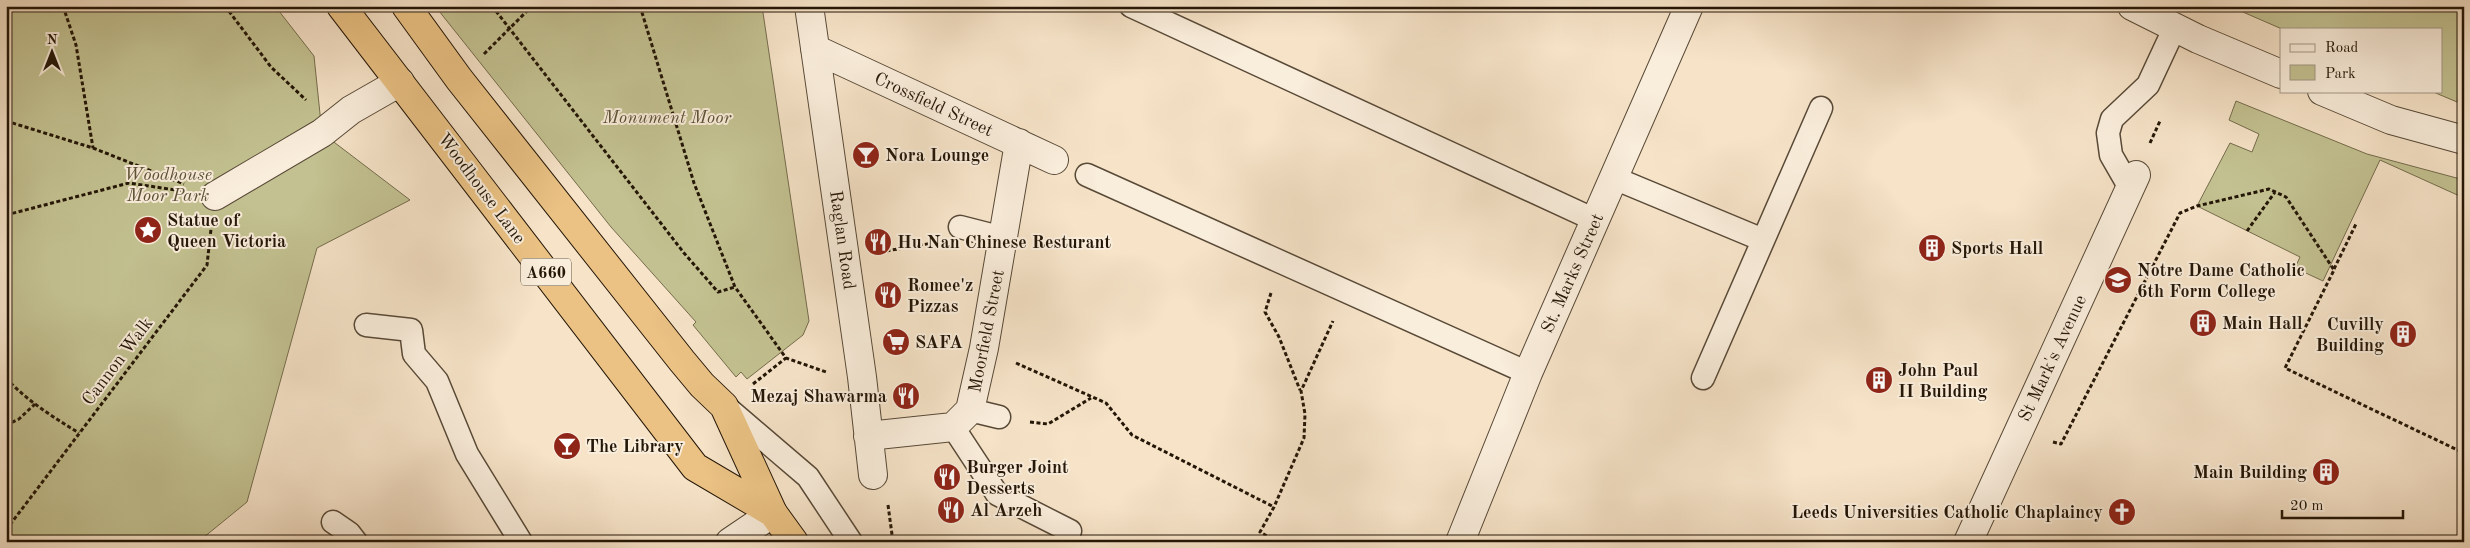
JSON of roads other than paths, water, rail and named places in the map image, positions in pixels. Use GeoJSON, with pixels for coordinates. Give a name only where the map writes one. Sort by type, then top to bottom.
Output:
{"type":"FeatureCollection","features":[{"type":"Feature","properties":{"kind":"highway","name":"Woodhouse Lane"},"geometry":{"type":"LineString","coordinates":[[341,6],[695,467],[773,512]]}},
{"type":"Feature","properties":{"kind":"highway","name":"Woodhouse Lane"},"geometry":{"type":"LineString","coordinates":[[406,6],[459,78],[702,386],[724,406],[773,512],[794,542]]}},
{"type":"Feature","properties":{"kind":"street","name":"Raglan Road"},"geometry":{"type":"LineString","coordinates":[[809,6],[845,258],[873,475]]}},
{"type":"Feature","properties":{"kind":"street","name":"St. Marks Street"},"geometry":{"type":"LineString","coordinates":[[1460,542],[1528,373],[1689,6]]}},
{"type":"Feature","properties":{"kind":"street"},"geometry":{"type":"LineString","coordinates":[[2132,6],[2280,74]]}},
{"type":"Feature","properties":{"kind":"street","name":"Crossfield Street"},"geometry":{"type":"LineString","coordinates":[[815,49],[1054,160]]}},
{"type":"Feature","properties":{"kind":"street"},"geometry":{"type":"LineString","coordinates":[[215,196],[333,124],[351,110],[400,82]]}},
{"type":"Feature","properties":{"kind":"street"},"geometry":{"type":"LineString","coordinates":[[2324,92],[2391,120],[2464,140]]}},
{"type":"Feature","properties":{"kind":"street","name":"Moorfield Street"},"geometry":{"type":"LineString","coordinates":[[962,419],[984,348],[1019,143]]}},
{"type":"Feature","properties":{"kind":"street","name":"St Mark's Avenue"},"geometry":{"type":"LineString","coordinates":[[1968,542],[2133,181]]}},
{"type":"Feature","properties":{"kind":"street"},"geometry":{"type":"LineString","coordinates":[[868,436],[962,419]]}},
{"type":"Feature","properties":{"kind":"street"},"geometry":{"type":"LineString","coordinates":[[730,542],[773,512]]}},
{"type":"Feature","properties":{"kind":"lane"},"geometry":{"type":"LineString","coordinates":[[1131,6],[1595,220]]}},
{"type":"Feature","properties":{"kind":"lane"},"geometry":{"type":"LineString","coordinates":[[2133,181],[2111,155],[2108,133],[2112,119],[2148,85],[2175,27]]}},
{"type":"Feature","properties":{"kind":"lane"},"geometry":{"type":"LineString","coordinates":[[1703,378],[1821,108]]}},
{"type":"Feature","properties":{"kind":"lane"},"geometry":{"type":"LineString","coordinates":[[1087,174],[1528,373]]}},
{"type":"Feature","properties":{"kind":"lane"},"geometry":{"type":"LineString","coordinates":[[1614,178],[1763,240]]}},
{"type":"Feature","properties":{"kind":"lane"},"geometry":{"type":"LineString","coordinates":[[960,227],[1003,238]]}},
{"type":"Feature","properties":{"kind":"lane"},"geometry":{"type":"LineString","coordinates":[[366,325],[411,330],[414,354],[437,381],[467,454],[521,542]]}},
{"type":"Feature","properties":{"kind":"lane"},"geometry":{"type":"LineString","coordinates":[[724,406],[808,477],[851,542]]}},
{"type":"Feature","properties":{"kind":"lane"},"geometry":{"type":"LineString","coordinates":[[999,417],[962,419],[997,494],[1070,531]]}},
{"type":"Feature","properties":{"kind":"lane"},"geometry":{"type":"LineString","coordinates":[[333,522],[349,533],[356,542]]}},
{"type":"Feature","properties":{"kind":"place","name":"Nora Lounge"},"geometry":{"type":"Point","coordinates":[866,155]}},
{"type":"Feature","properties":{"kind":"place","name":"Statue of Queen Victoria"},"geometry":{"type":"Point","coordinates":[148,230]}},
{"type":"Feature","properties":{"kind":"place","name":"Hu Nan Chinese Resturant"},"geometry":{"type":"Point","coordinates":[878,242]}},
{"type":"Feature","properties":{"kind":"place","name":"Sports Hall"},"geometry":{"type":"Point","coordinates":[1932,248]}},
{"type":"Feature","properties":{"kind":"place","name":"Notre Dame Catholic 6th Form College"},"geometry":{"type":"Point","coordinates":[2118,280]}},
{"type":"Feature","properties":{"kind":"place","name":"Romee'z Pizzas"},"geometry":{"type":"Point","coordinates":[888,295]}},
{"type":"Feature","properties":{"kind":"place","name":"Main Hall"},"geometry":{"type":"Point","coordinates":[2203,323]}},
{"type":"Feature","properties":{"kind":"place","name":"Cuvilly Building"},"geometry":{"type":"Point","coordinates":[2403,334]}},
{"type":"Feature","properties":{"kind":"place","name":"SAFA"},"geometry":{"type":"Point","coordinates":[896,342]}},
{"type":"Feature","properties":{"kind":"place","name":"John Paul II Building"},"geometry":{"type":"Point","coordinates":[1879,380]}},
{"type":"Feature","properties":{"kind":"place","name":"Mezaj Shawarma"},"geometry":{"type":"Point","coordinates":[906,396]}},
{"type":"Feature","properties":{"kind":"place","name":"The Library"},"geometry":{"type":"Point","coordinates":[567,446]}},
{"type":"Feature","properties":{"kind":"place","name":"Main Building"},"geometry":{"type":"Point","coordinates":[2326,472]}},
{"type":"Feature","properties":{"kind":"place","name":"Burger Joint Desserts"},"geometry":{"type":"Point","coordinates":[947,477]}},
{"type":"Feature","properties":{"kind":"place","name":"Al Arzeh"},"geometry":{"type":"Point","coordinates":[951,510]}},
{"type":"Feature","properties":{"kind":"place","name":"Leeds Universities Catholic Chaplaincy"},"geometry":{"type":"Point","coordinates":[2122,512]}},
{"type":"Feature","properties":{"kind":"park label","name":"Monument Moor"},"geometry":{"type":"Point","coordinates":[667,117]}},
{"type":"Feature","properties":{"kind":"park label","name":"Woodhouse Moor Park"},"geometry":{"type":"Point","coordinates":[168,184]}}]}
